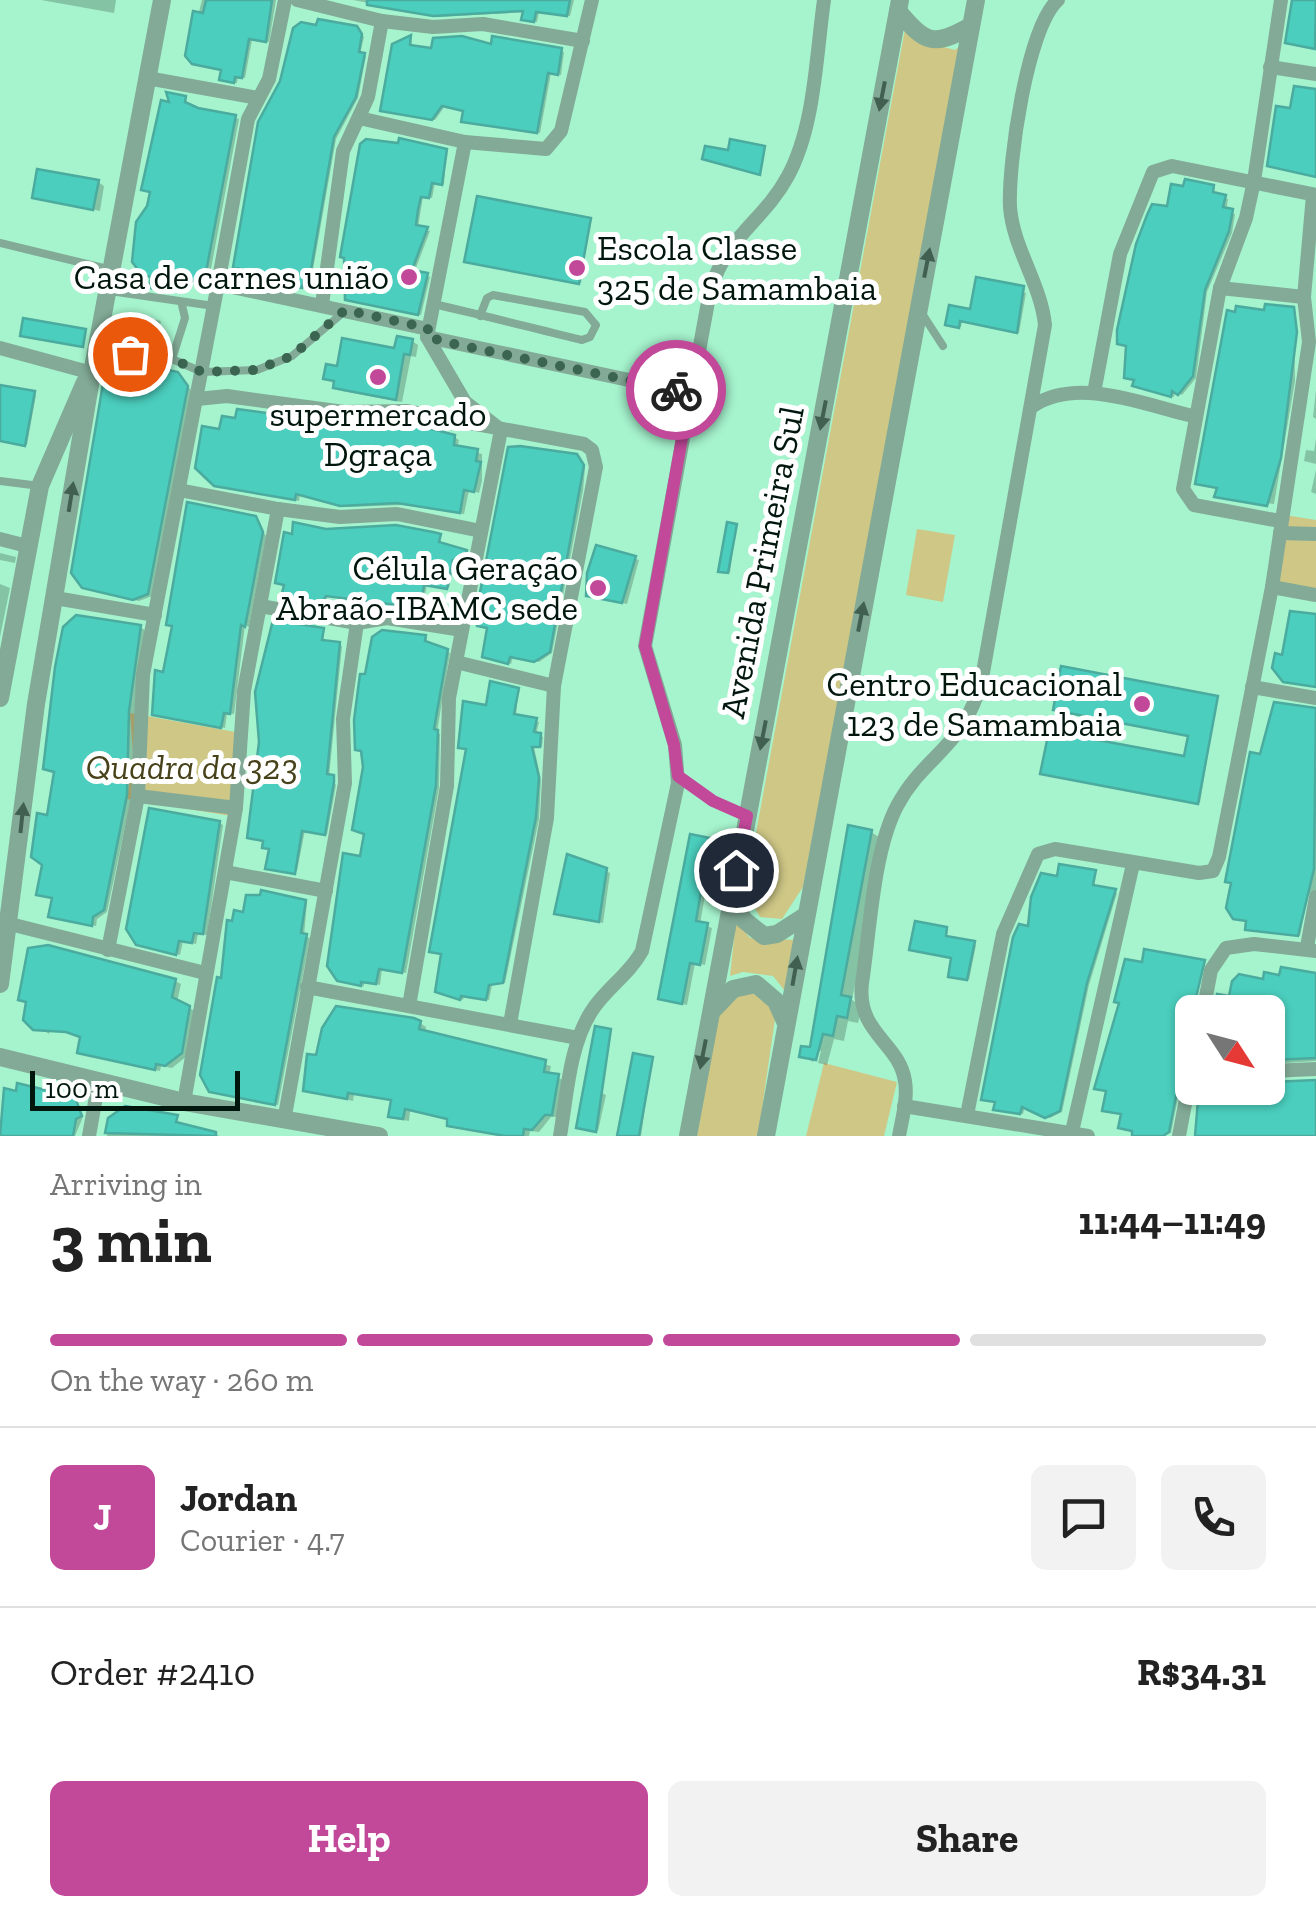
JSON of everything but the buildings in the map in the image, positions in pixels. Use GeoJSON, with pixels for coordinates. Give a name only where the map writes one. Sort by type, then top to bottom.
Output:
{"type":"FeatureCollection","features":[{"type":"Feature","properties":{"kind":"street"},"geometry":{"type":"LineString","coordinates":[[0,984],[10,924],[6,897],[36,704],[92,373],[162,0]]}},
{"type":"Feature","properties":{"kind":"street"},"geometry":{"type":"LineString","coordinates":[[108,950],[138,796],[138,702],[244,139],[274,64],[285,0]]}},
{"type":"Feature","properties":{"kind":"street"},"geometry":{"type":"LineString","coordinates":[[297,0],[382,21],[433,27],[483,24],[583,41]]}},
{"type":"Feature","properties":{"kind":"street"},"geometry":{"type":"LineString","coordinates":[[359,118],[464,142],[546,149],[556,141],[592,0]]}},
{"type":"Feature","properties":{"kind":"street"},"geometry":{"type":"LineString","coordinates":[[560,1136],[578,1038],[601,998],[634,966],[642,951],[678,776],[674,745],[645,646],[690,393],[718,264],[771,200],[795,161],[824,0]]}},
{"type":"Feature","properties":{"kind":"street"},"geometry":{"type":"LineString","coordinates":[[766,1136],[976,0]]}},
{"type":"Feature","properties":{"kind":"street"},"geometry":{"type":"LineString","coordinates":[[899,1136],[904,1106],[903,1072],[871,1030],[860,998],[875,897],[894,812],[962,732],[974,710],[1042,356],[1042,303],[1010,206],[1014,153],[1038,30],[1058,0]]}},
{"type":"Feature","properties":{"kind":"street"},"geometry":{"type":"LineString","coordinates":[[1281,0],[1254,181],[1241,234],[1220,288],[1183,489],[1188,501],[1316,534]]}},
{"type":"Feature","properties":{"kind":"street"},"geometry":{"type":"LineString","coordinates":[[899,6],[932,41],[948,39],[971,26]]}},
{"type":"Feature","properties":{"kind":"street","name":"Avenida Primeira Sul"},"geometry":{"type":"LineString","coordinates":[[688,1136],[899,6]]}},
{"type":"Feature","properties":{"kind":"street"},"geometry":{"type":"LineString","coordinates":[[322,305],[343,151],[368,97],[382,21]]}},
{"type":"Feature","properties":{"kind":"street"},"geometry":{"type":"LineString","coordinates":[[1270,67],[1316,74]]}},
{"type":"Feature","properties":{"kind":"street"},"geometry":{"type":"LineString","coordinates":[[147,78],[258,98]]}},
{"type":"Feature","properties":{"kind":"street"},"geometry":{"type":"LineString","coordinates":[[464,142],[428,333],[458,394],[501,430]]}},
{"type":"Feature","properties":{"kind":"street"},"geometry":{"type":"LineString","coordinates":[[967,1115],[1003,934],[1038,854],[1055,849],[1207,873],[1216,865],[1272,588],[1309,342],[1304,297],[1314,195],[1161,167],[1146,181],[1115,272],[1094,393]]}},
{"type":"Feature","properties":{"kind":"street"},"geometry":{"type":"LineString","coordinates":[[218,284],[345,310],[690,393]]}},
{"type":"Feature","properties":{"kind":"street"},"geometry":{"type":"LineString","coordinates":[[1220,288],[1304,297]]}},
{"type":"Feature","properties":{"kind":"street"},"geometry":{"type":"LineString","coordinates":[[0,348],[92,373]]}},
{"type":"Feature","properties":{"kind":"street"},"geometry":{"type":"LineString","coordinates":[[0,698],[40,486],[62,427],[92,373]]}},
{"type":"Feature","properties":{"kind":"street"},"geometry":{"type":"LineString","coordinates":[[1032,406],[1048,396],[1094,393],[1194,416]]}},
{"type":"Feature","properties":{"kind":"street"},"geometry":{"type":"LineString","coordinates":[[197,399],[227,396],[344,412],[406,411],[584,444],[596,458],[554,686],[547,818],[510,1024]]}},
{"type":"Feature","properties":{"kind":"street"},"geometry":{"type":"LineString","coordinates":[[409,1006],[447,786],[447,728],[456,662],[501,430]]}},
{"type":"Feature","properties":{"kind":"street"},"geometry":{"type":"LineString","coordinates":[[180,490],[278,509],[340,517],[397,514],[481,531]]}},
{"type":"Feature","properties":{"kind":"street"},"geometry":{"type":"LineString","coordinates":[[184,1102],[236,808],[244,691],[278,509]]}},
{"type":"Feature","properties":{"kind":"street"},"geometry":{"type":"LineString","coordinates":[[0,539],[27,546]]}},
{"type":"Feature","properties":{"kind":"street"},"geometry":{"type":"LineString","coordinates":[[1272,588],[1316,595]]}},
{"type":"Feature","properties":{"kind":"street"},"geometry":{"type":"LineString","coordinates":[[55,598],[156,615]]}},
{"type":"Feature","properties":{"kind":"street"},"geometry":{"type":"LineString","coordinates":[[260,606],[358,624],[387,618],[462,630]]}},
{"type":"Feature","properties":{"kind":"street"},"geometry":{"type":"LineString","coordinates":[[284,1121],[345,784],[343,719],[358,624]]}},
{"type":"Feature","properties":{"kind":"street"},"geometry":{"type":"LineString","coordinates":[[456,662],[554,686]]}},
{"type":"Feature","properties":{"kind":"street"},"geometry":{"type":"LineString","coordinates":[[1252,687],[1316,698]]}},
{"type":"Feature","properties":{"kind":"street"},"geometry":{"type":"LineString","coordinates":[[138,796],[236,808]]}},
{"type":"Feature","properties":{"kind":"street"},"geometry":{"type":"LineString","coordinates":[[1071,1134],[1133,864]]}},
{"type":"Feature","properties":{"kind":"street"},"geometry":{"type":"LineString","coordinates":[[225,872],[326,891]]}},
{"type":"Feature","properties":{"kind":"street"},"geometry":{"type":"LineString","coordinates":[[1206,995],[1211,970],[1226,948],[1254,944],[1311,949],[1316,897]]}},
{"type":"Feature","properties":{"kind":"street"},"geometry":{"type":"LineString","coordinates":[[731,898],[744,920],[764,936],[778,934],[804,916]]}},
{"type":"Feature","properties":{"kind":"street"},"geometry":{"type":"LineString","coordinates":[[10,924],[205,973]]}},
{"type":"Feature","properties":{"kind":"street"},"geometry":{"type":"LineString","coordinates":[[712,1011],[733,989],[756,984],[776,1001],[786,1022]]}},
{"type":"Feature","properties":{"kind":"street"},"geometry":{"type":"LineString","coordinates":[[307,987],[578,1038]]}},
{"type":"Feature","properties":{"kind":"street"},"geometry":{"type":"LineString","coordinates":[[0,1058],[184,1102],[369,1135]]}},
{"type":"Feature","properties":{"kind":"street"},"geometry":{"type":"LineString","coordinates":[[1285,1070],[1316,1069]]}},
{"type":"Feature","properties":{"kind":"street"},"geometry":{"type":"LineString","coordinates":[[88,1136],[99,1080]]}},
{"type":"Feature","properties":{"kind":"street"},"geometry":{"type":"LineString","coordinates":[[1180,1136],[1185,1105]]}},
{"type":"Feature","properties":{"kind":"street"},"geometry":{"type":"LineString","coordinates":[[904,1106],[1088,1136]]}},
{"type":"Feature","properties":{"kind":"lane"},"geometry":{"type":"LineString","coordinates":[[0,243],[112,270]]}},
{"type":"Feature","properties":{"kind":"lane"},"geometry":{"type":"LineString","coordinates":[[108,291],[214,306]]}},
{"type":"Feature","properties":{"kind":"lane"},"geometry":{"type":"LineString","coordinates":[[433,304],[480,316],[582,340],[590,337],[596,325],[585,312],[493,295],[484,302],[480,316]]}},
{"type":"Feature","properties":{"kind":"lane"},"geometry":{"type":"LineString","coordinates":[[172,359],[185,318],[182,304]]}},
{"type":"Feature","properties":{"kind":"lane"},"geometry":{"type":"LineString","coordinates":[[918,309],[943,346]]}},
{"type":"Feature","properties":{"kind":"lane"},"geometry":{"type":"LineString","coordinates":[[98,348],[172,359],[202,372],[246,371],[278,364],[329,328],[345,310]]}},
{"type":"Feature","properties":{"kind":"lane"},"geometry":{"type":"LineString","coordinates":[[0,481],[40,486]]}},
{"type":"Feature","properties":{"kind":"lane"},"geometry":{"type":"LineString","coordinates":[[678,776],[713,801],[747,816]]}},
{"type":"Feature","properties":{"kind":"green space"},"geometry":{"type":"Polygon","coordinates":[[[905,29],[918,40],[955,50],[965,42],[803,887],[782,919],[760,917],[745,892],[905,29]]]}},
{"type":"Feature","properties":{"kind":"green space"},"geometry":{"type":"Polygon","coordinates":[[[1285,515],[1316,520],[1316,592],[1277,584],[1285,515]]]}},
{"type":"Feature","properties":{"kind":"green space"},"geometry":{"type":"Polygon","coordinates":[[[917,529],[955,535],[943,602],[906,595],[917,529]]]}},
{"type":"Feature","properties":{"kind":"green space","name":"Quadra da 323"},"geometry":{"type":"Polygon","coordinates":[[[130,713],[247,734],[245,782],[237,817],[127,799],[133,754],[130,713]]]}},
{"type":"Feature","properties":{"kind":"green space"},"geometry":{"type":"Polygon","coordinates":[[[736,920],[750,938],[797,940],[785,991],[773,976],[743,972],[730,976],[736,920]]]}},
{"type":"Feature","properties":{"kind":"green space"},"geometry":{"type":"Polygon","coordinates":[[[741,992],[763,995],[776,1012],[758,1136],[697,1136],[718,1016],[741,992]]]}},
{"type":"Feature","properties":{"kind":"green space"},"geometry":{"type":"Polygon","coordinates":[[[824,1063],[897,1082],[884,1136],[806,1136],[824,1063]]]}},
{"type":"Feature","properties":{"kind":"way so far"},"geometry":{"type":"LineString","coordinates":[[130,354],[172,359],[202,372],[256,370],[292,356],[329,328],[345,310],[428,328],[427,337],[454,344],[676,390]]}},
{"type":"Feature","properties":{"kind":"place","name":"Escola Classe 325 de Samambaia"},"geometry":{"type":"Point","coordinates":[577,268]}},
{"type":"Feature","properties":{"kind":"place","name":"Casa de carnes união"},"geometry":{"type":"Point","coordinates":[409,277]}},
{"type":"Feature","properties":{"kind":"place","name":"supermercado Dgraça"},"geometry":{"type":"Point","coordinates":[378,377]}},
{"type":"Feature","properties":{"kind":"place","name":"Célula Geração Abraão-IBAMC sede"},"geometry":{"type":"Point","coordinates":[598,588]}},
{"type":"Feature","properties":{"kind":"place","name":"Centro Educacional 123 de Samambaia"},"geometry":{"type":"Point","coordinates":[1142,704]}},
{"type":"Feature","properties":{"kind":"route"},"geometry":{"type":"LineString","coordinates":[[676,390],[690,393],[645,646],[674,745],[678,776],[723,807],[747,816],[736,870]]}}]}
